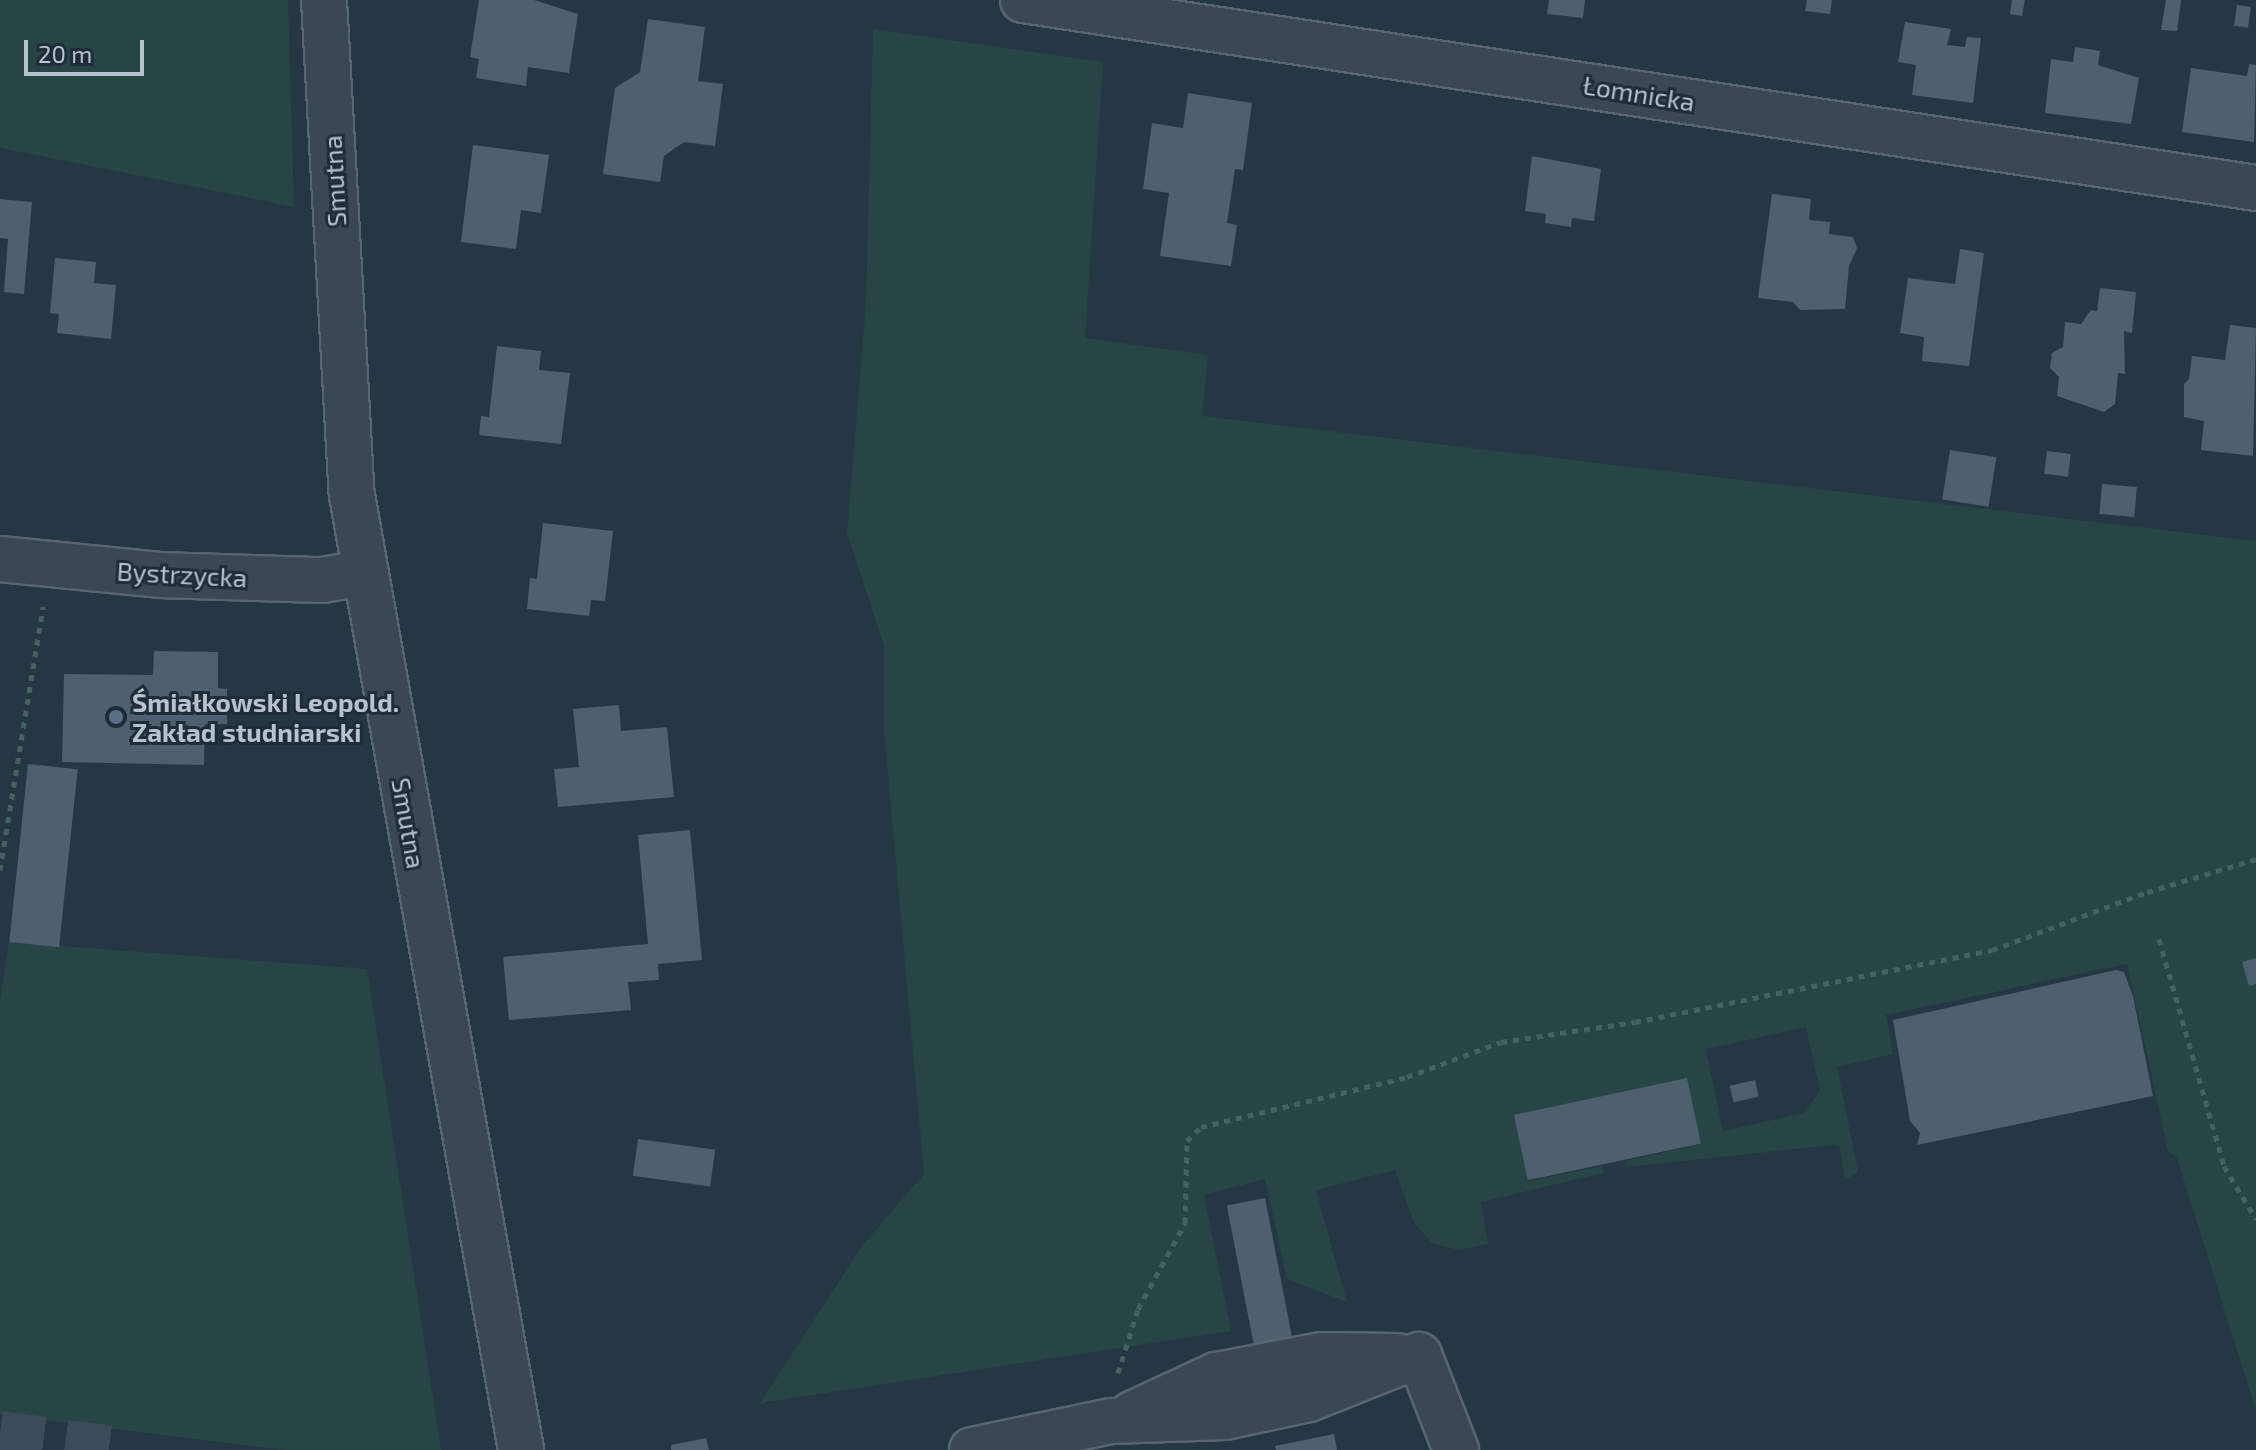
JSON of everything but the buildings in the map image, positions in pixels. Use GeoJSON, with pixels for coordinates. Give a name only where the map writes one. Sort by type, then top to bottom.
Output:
{"type":"FeatureCollection","features":[{"type":"Feature","properties":{"kind":"street","name":"Smutna"},"geometry":{"type":"LineString","coordinates":[[324,0],[352,495],[521,1450]]}},
{"type":"Feature","properties":{"kind":"street","name":"Łomnicka"},"geometry":{"type":"LineString","coordinates":[[1023,0],[2256,188]]}},
{"type":"Feature","properties":{"kind":"street","name":"Bystrzycka"},"geometry":{"type":"LineString","coordinates":[[0,559],[159,575],[322,580],[364,573]]}},
{"type":"Feature","properties":{"kind":"street"},"geometry":{"type":"LineString","coordinates":[[972,1450],[1111,1421],[1206,1419],[1253,1411],[1309,1399],[1419,1355],[1456,1450]]}},
{"type":"Feature","properties":{"kind":"path"},"geometry":{"type":"LineString","coordinates":[[0,870],[50,564]]}},
{"type":"Feature","properties":{"kind":"path"},"geometry":{"type":"LineString","coordinates":[[0,815],[9,816]]}},
{"type":"Feature","properties":{"kind":"path"},"geometry":{"type":"LineString","coordinates":[[1111,1421],[1119,1366],[1138,1309],[1185,1223],[1187,1141],[1201,1127],[1407,1077],[1501,1042],[1635,1022],[1992,950],[2147,892],[2256,859]]}},
{"type":"Feature","properties":{"kind":"path"},"geometry":{"type":"LineString","coordinates":[[2159,939],[2224,1166],[2256,1219]]}},
{"type":"Feature","properties":{"kind":"green space"},"geometry":{"type":"Polygon","coordinates":[[[0,0],[288,0],[294,207],[0,148],[0,0]]]}},
{"type":"Feature","properties":{"kind":"green space"},"geometry":{"type":"Polygon","coordinates":[[[873,29],[1103,62],[1085,338],[1208,355],[1202,416],[2256,541],[2256,1411],[2177,1158],[2168,1151],[2127,964],[1886,1015],[1893,1054],[1837,1067],[1858,1172],[1845,1180],[1840,1147],[1833,1145],[1627,1167],[1625,1161],[1700,1144],[1687,1079],[1514,1115],[1528,1181],[1602,1166],[1604,1173],[1481,1202],[1488,1244],[1458,1250],[1432,1243],[1414,1223],[1395,1170],[1316,1190],[1347,1302],[1287,1279],[1265,1179],[1204,1195],[1231,1331],[760,1403],[862,1246],[924,1174],[884,730],[884,646],[847,533],[866,303],[873,29]],[[1806,1027],[1706,1049],[1723,1131],[1803,1113],[1820,1091],[1806,1027]]]}},
{"type":"Feature","properties":{"kind":"green space"},"geometry":{"type":"Polygon","coordinates":[[[9,942],[367,969],[441,1450],[285,1450],[0,1415],[0,1001],[9,942]]]}},
{"type":"Feature","properties":{"kind":"tunnel"},"geometry":{"type":"LineString","coordinates":[[0,1433],[128,1450]]}},
{"type":"Feature","properties":{"kind":"place","name":"Śmiałkowski Leopold. Zakład studniarski"},"geometry":{"type":"Point","coordinates":[116,717]}}]}
